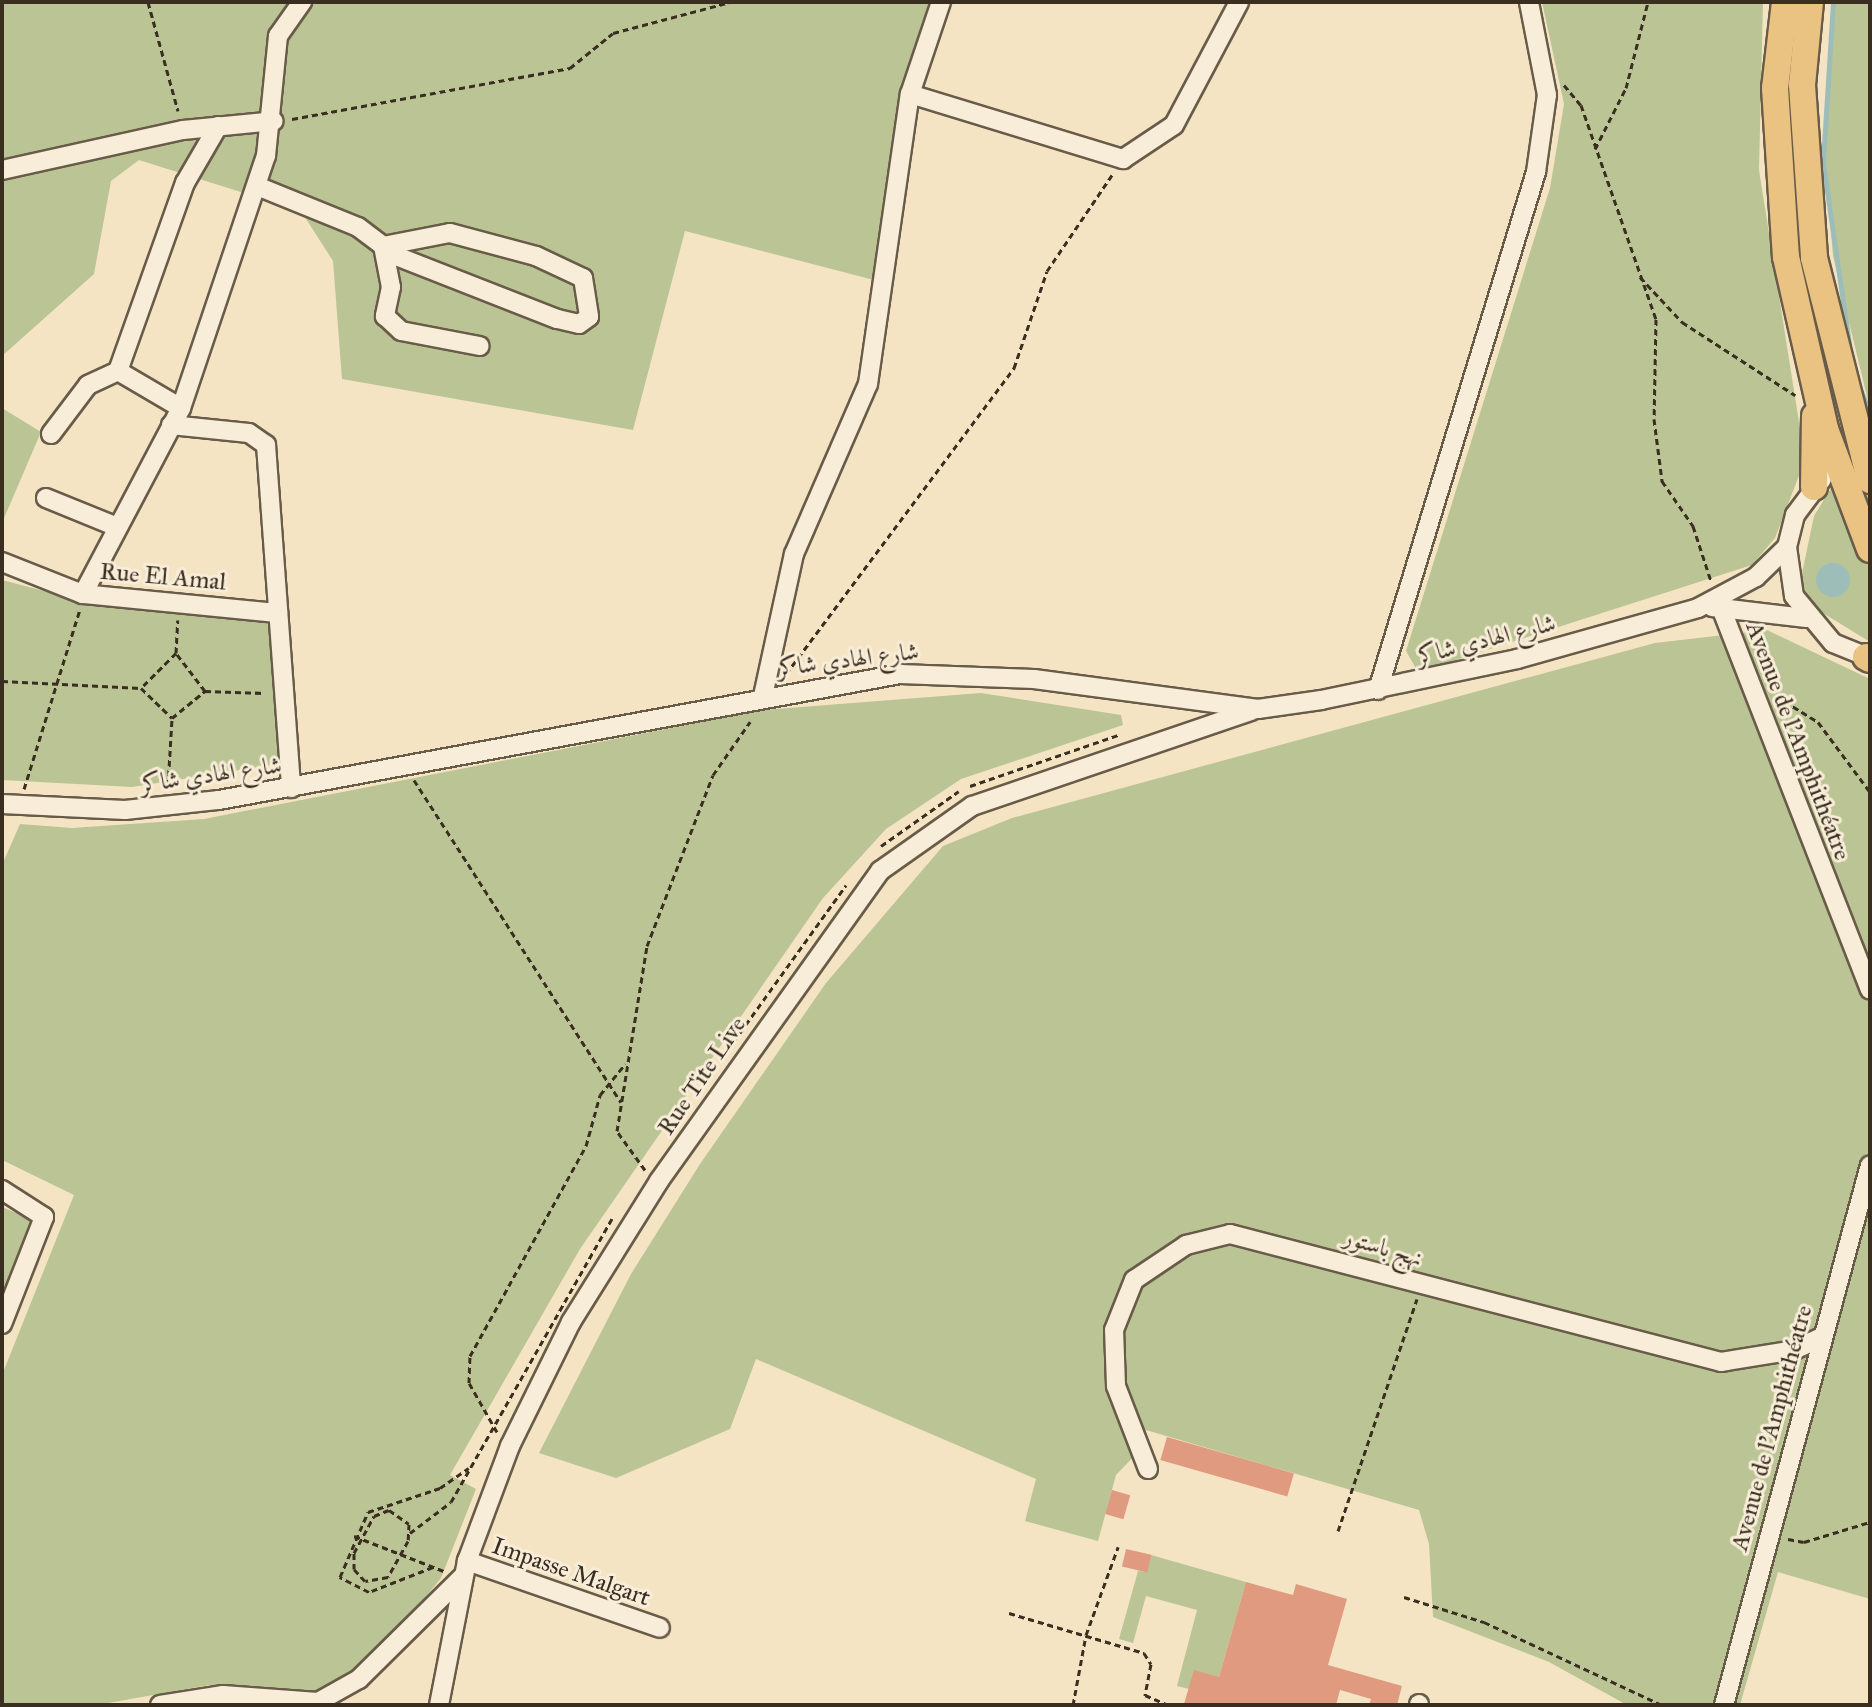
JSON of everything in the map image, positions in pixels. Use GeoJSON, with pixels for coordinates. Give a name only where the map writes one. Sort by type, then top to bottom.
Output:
{"type":"FeatureCollection","features":[{"type":"Feature","properties":{"kind":"highway"},"geometry":{"type":"LineString","coordinates":[[1785,2],[1775,88],[1778,172],[1786,257],[1815,392],[1814,487]]}},
{"type":"Feature","properties":{"kind":"highway"},"geometry":{"type":"LineString","coordinates":[[1810,2],[1802,85],[1814,258],[1849,421],[1870,480]]}},
{"type":"Feature","properties":{"kind":"highway"},"geometry":{"type":"LineString","coordinates":[[1815,392],[1859,454],[1870,549]]}},
{"type":"Feature","properties":{"kind":"street"},"geometry":{"type":"LineString","coordinates":[[83,594],[115,526],[181,408],[257,186],[274,121],[274,49],[302,2]]}},
{"type":"Feature","properties":{"kind":"street"},"geometry":{"type":"LineString","coordinates":[[766,696],[794,554],[868,384],[910,94],[941,2]]}},
{"type":"Feature","properties":{"kind":"street"},"geometry":{"type":"LineString","coordinates":[[910,94],[1123,159],[1174,125],[1239,2]]}},
{"type":"Feature","properties":{"kind":"street"},"geometry":{"type":"LineString","coordinates":[[1378,690],[1536,172],[1546,64],[1529,2]]}},
{"type":"Feature","properties":{"kind":"street"},"geometry":{"type":"LineString","coordinates":[[2,170],[183,130],[274,121]]}},
{"type":"Feature","properties":{"kind":"street"},"geometry":{"type":"LineString","coordinates":[[51,434],[88,385],[118,371],[185,183],[218,126]]}},
{"type":"Feature","properties":{"kind":"street"},"geometry":{"type":"LineString","coordinates":[[257,186],[358,227],[384,249],[517,306],[579,324],[589,317],[583,278],[536,256],[450,233],[384,249]]}},
{"type":"Feature","properties":{"kind":"street"},"geometry":{"type":"LineString","coordinates":[[384,249],[390,323],[442,342],[480,346]]}},
{"type":"Feature","properties":{"kind":"street"},"geometry":{"type":"LineString","coordinates":[[118,371],[181,408]]}},
{"type":"Feature","properties":{"kind":"street"},"geometry":{"type":"LineString","coordinates":[[171,425],[249,433],[266,445],[291,788]]}},
{"type":"Feature","properties":{"kind":"street"},"geometry":{"type":"LineString","coordinates":[[1719,603],[1787,547],[1814,487],[1859,454]]}},
{"type":"Feature","properties":{"kind":"street"},"geometry":{"type":"LineString","coordinates":[[46,498],[115,526]]}},
{"type":"Feature","properties":{"kind":"street"},"geometry":{"type":"LineString","coordinates":[[1787,547],[1791,584],[1806,618],[1833,643],[1869,658]]}},
{"type":"Feature","properties":{"kind":"street","name":"Rue El Amal"},"geometry":{"type":"LineString","coordinates":[[2,562],[83,594],[278,613]]}},
{"type":"Feature","properties":{"kind":"street"},"geometry":{"type":"LineString","coordinates":[[1719,603],[1806,618]]}},
{"type":"Feature","properties":{"kind":"street","name":"شارع الهادي شاكر"},"geometry":{"type":"LineString","coordinates":[[11,805],[167,807],[291,788],[766,696],[932,673],[1258,709],[1378,690],[1719,603]]}},
{"type":"Feature","properties":{"kind":"street","name":"Avenue de l'Amphithéatre"},"geometry":{"type":"LineString","coordinates":[[1719,603],[1870,989]]}},
{"type":"Feature","properties":{"kind":"street","name":"Rue Tite Live"},"geometry":{"type":"LineString","coordinates":[[439,1705],[465,1568],[510,1446],[571,1322],[659,1181],[805,968],[908,845],[1005,791],[1258,709]]}},
{"type":"Feature","properties":{"kind":"street","name":"Avenue de l'Amphithéatre"},"geometry":{"type":"LineString","coordinates":[[1724,1705],[1820,1338],[1870,1165]]}},
{"type":"Feature","properties":{"kind":"street"},"geometry":{"type":"LineString","coordinates":[[2,1190],[44,1217],[2,1324]]}},
{"type":"Feature","properties":{"kind":"street","name":"نهج باستور"},"geometry":{"type":"LineString","coordinates":[[1148,1469],[1111,1358],[1134,1280],[1160,1258],[1230,1234],[1721,1362],[1766,1357],[1820,1338]]}},
{"type":"Feature","properties":{"kind":"street"},"geometry":{"type":"LineString","coordinates":[[160,1705],[203,1700],[299,1703],[338,1693],[465,1568]]}},
{"type":"Feature","properties":{"kind":"street","name":"Impasse Malgart"},"geometry":{"type":"LineString","coordinates":[[465,1568],[660,1628]]}},
{"type":"Feature","properties":{"kind":"path"},"geometry":{"type":"LineString","coordinates":[[148,2],[183,130]]}},
{"type":"Feature","properties":{"kind":"path"},"geometry":{"type":"LineString","coordinates":[[274,121],[343,115],[570,68],[613,33],[730,2]]}},
{"type":"Feature","properties":{"kind":"path"},"geometry":{"type":"LineString","coordinates":[[1595,149],[1626,88],[1648,2]]}},
{"type":"Feature","properties":{"kind":"path"},"geometry":{"type":"LineString","coordinates":[[1546,64],[1581,105],[1656,319],[1654,419],[1662,481],[1693,526],[1719,603]]}},
{"type":"Feature","properties":{"kind":"path"},"geometry":{"type":"LineString","coordinates":[[659,1181],[628,1156],[617,1131],[625,1064],[647,946],[713,775],[766,696],[983,416],[1014,368],[1047,271],[1123,159]]}},
{"type":"Feature","properties":{"kind":"path"},"geometry":{"type":"LineString","coordinates":[[1638,274],[1682,322],[1796,396],[1815,392]]}},
{"type":"Feature","properties":{"kind":"path"},"geometry":{"type":"LineString","coordinates":[[11,805],[57,684],[83,594]]}},
{"type":"Feature","properties":{"kind":"path"},"geometry":{"type":"LineString","coordinates":[[179,602],[176,653],[205,691]]}},
{"type":"Feature","properties":{"kind":"path"},"geometry":{"type":"LineString","coordinates":[[141,688],[176,653]]}},
{"type":"Feature","properties":{"kind":"path"},"geometry":{"type":"LineString","coordinates":[[1746,678],[1818,722],[1870,792]]}},
{"type":"Feature","properties":{"kind":"path"},"geometry":{"type":"LineString","coordinates":[[2,681],[141,688],[172,718]]}},
{"type":"Feature","properties":{"kind":"path"},"geometry":{"type":"LineString","coordinates":[[167,807],[172,718],[205,691],[284,694]]}},
{"type":"Feature","properties":{"kind":"path"},"geometry":{"type":"LineString","coordinates":[[410,764],[429,812],[483,881],[621,1102]]}},
{"type":"Feature","properties":{"kind":"path"},"geometry":{"type":"LineString","coordinates":[[510,1446],[484,1416],[469,1383],[470,1356],[586,1146],[608,1085],[625,1064]]}},
{"type":"Feature","properties":{"kind":"path"},"geometry":{"type":"LineString","coordinates":[[1338,1531],[1422,1285]]}},
{"type":"Feature","properties":{"kind":"path"},"geometry":{"type":"LineString","coordinates":[[410,1533],[404,1517],[389,1510],[374,1516],[352,1561],[365,1581],[388,1577],[410,1533],[451,1502],[472,1466],[440,1488],[368,1512],[354,1536],[340,1577],[357,1591],[433,1567]]}},
{"type":"Feature","properties":{"kind":"path"},"geometry":{"type":"LineString","coordinates":[[1768,1534],[1804,1542],[1870,1522]]}},
{"type":"Feature","properties":{"kind":"path"},"geometry":{"type":"LineString","coordinates":[[354,1536],[444,1571],[465,1568]]}},
{"type":"Feature","properties":{"kind":"path"},"geometry":{"type":"LineString","coordinates":[[1073,1705],[1086,1635],[1118,1547]]}},
{"type":"Feature","properties":{"kind":"path"},"geometry":{"type":"LineString","coordinates":[[1404,1597],[1484,1622],[1662,1705]]}},
{"type":"Feature","properties":{"kind":"path"},"geometry":{"type":"LineString","coordinates":[[1009,1613],[1147,1656],[1145,1695],[1168,1705]]}},
{"type":"Feature","properties":{"kind":"green space"},"geometry":{"type":"Polygon","coordinates":[[[2,2],[947,2],[874,280],[685,231],[633,430],[342,379],[333,261],[301,211],[139,160],[111,181],[94,274],[2,356],[2,2]]]}},
{"type":"Feature","properties":{"kind":"green space"},"geometry":{"type":"Polygon","coordinates":[[[1542,2],[1763,2],[1759,170],[1805,460],[1775,538],[1752,565],[1418,672],[1406,651],[1550,188],[1564,104],[1542,2]]]}},
{"type":"Feature","properties":{"kind":"green space"},"geometry":{"type":"Polygon","coordinates":[[[1835,2],[1870,2],[1870,409],[1833,256],[1825,163],[1835,2]]]}},
{"type":"Feature","properties":{"kind":"green space"},"geometry":{"type":"Polygon","coordinates":[[[2,408],[41,432],[2,523],[2,408]]]}},
{"type":"Feature","properties":{"kind":"green space"},"geometry":{"type":"Polygon","coordinates":[[[1870,471],[1870,642],[1818,610],[1800,583],[1814,516],[1833,485],[1870,471]]]}},
{"type":"Feature","properties":{"kind":"green space"},"geometry":{"type":"Polygon","coordinates":[[[2,580],[82,601],[274,622],[278,764],[132,787],[2,780],[2,580]]]}},
{"type":"Feature","properties":{"kind":"green space"},"geometry":{"type":"Polygon","coordinates":[[[1767,630],[1870,679],[1870,1599],[1778,1572],[1740,1705],[1627,1705],[1549,1662],[1433,1617],[1429,1544],[1419,1510],[1146,1430],[1141,1449],[1116,1475],[1098,1541],[1025,1521],[1036,1479],[756,1359],[730,1429],[616,1478],[539,1453],[631,1274],[700,1164],[826,983],[943,846],[1012,818],[1655,643],[1767,630]]]}},
{"type":"Feature","properties":{"kind":"green space"},"geometry":{"type":"Polygon","coordinates":[[[981,693],[1121,715],[1123,725],[961,779],[886,829],[823,898],[580,1249],[450,1475],[476,1489],[441,1578],[382,1651],[352,1679],[314,1696],[209,1685],[97,1705],[2,1705],[2,1375],[74,1195],[2,1160],[2,865],[20,824],[72,828],[204,819],[763,710],[981,693]]]}},
{"type":"Feature","properties":{"kind":"green space"},"geometry":{"type":"Polygon","coordinates":[[[2,1207],[33,1220],[2,1295],[2,1207]]]}},
{"type":"Feature","properties":{"kind":"green space"},"geometry":{"type":"Polygon","coordinates":[[[1151,1555],[1246,1582],[1219,1677],[1189,1689],[1177,1686],[1197,1610],[1146,1596],[1133,1643],[1119,1639],[1138,1571],[1146,1572],[1151,1555]]]}},
{"type":"Feature","properties":{"kind":"water"},"geometry":{"type":"Polygon","coordinates":[[[1833,563],[1845,568],[1850,580],[1845,592],[1833,597],[1821,592],[1816,580],[1821,568],[1833,563]]]}},
{"type":"Feature","properties":{"kind":"building"},"geometry":{"type":"Polygon","coordinates":[[[1167,1437],[1294,1473],[1287,1496],[1160,1460],[1167,1437]]]}},
{"type":"Feature","properties":{"kind":"building"},"geometry":{"type":"Polygon","coordinates":[[[1112,1490],[1130,1495],[1123,1519],[1105,1514],[1112,1490]]]}},
{"type":"Feature","properties":{"kind":"building"},"geometry":{"type":"Polygon","coordinates":[[[1126,1549],[1151,1555],[1147,1572],[1122,1567],[1126,1549]]]}},
{"type":"Feature","properties":{"kind":"building"},"geometry":{"type":"Polygon","coordinates":[[[1246,1582],[1293,1595],[1296,1584],[1347,1599],[1328,1665],[1402,1686],[1397,1705],[1369,1705],[1371,1699],[1340,1690],[1336,1705],[1184,1704],[1194,1670],[1219,1677],[1246,1582]]]}},
{"type":"Feature","properties":{"kind":"waterway"},"geometry":{"type":"LineString","coordinates":[[1833,2],[1823,163],[1849,344]]}},
{"type":"Feature","properties":{"kind":"waterway"},"geometry":{"type":"LineString","coordinates":[[1860,389],[1870,414]]}}]}
